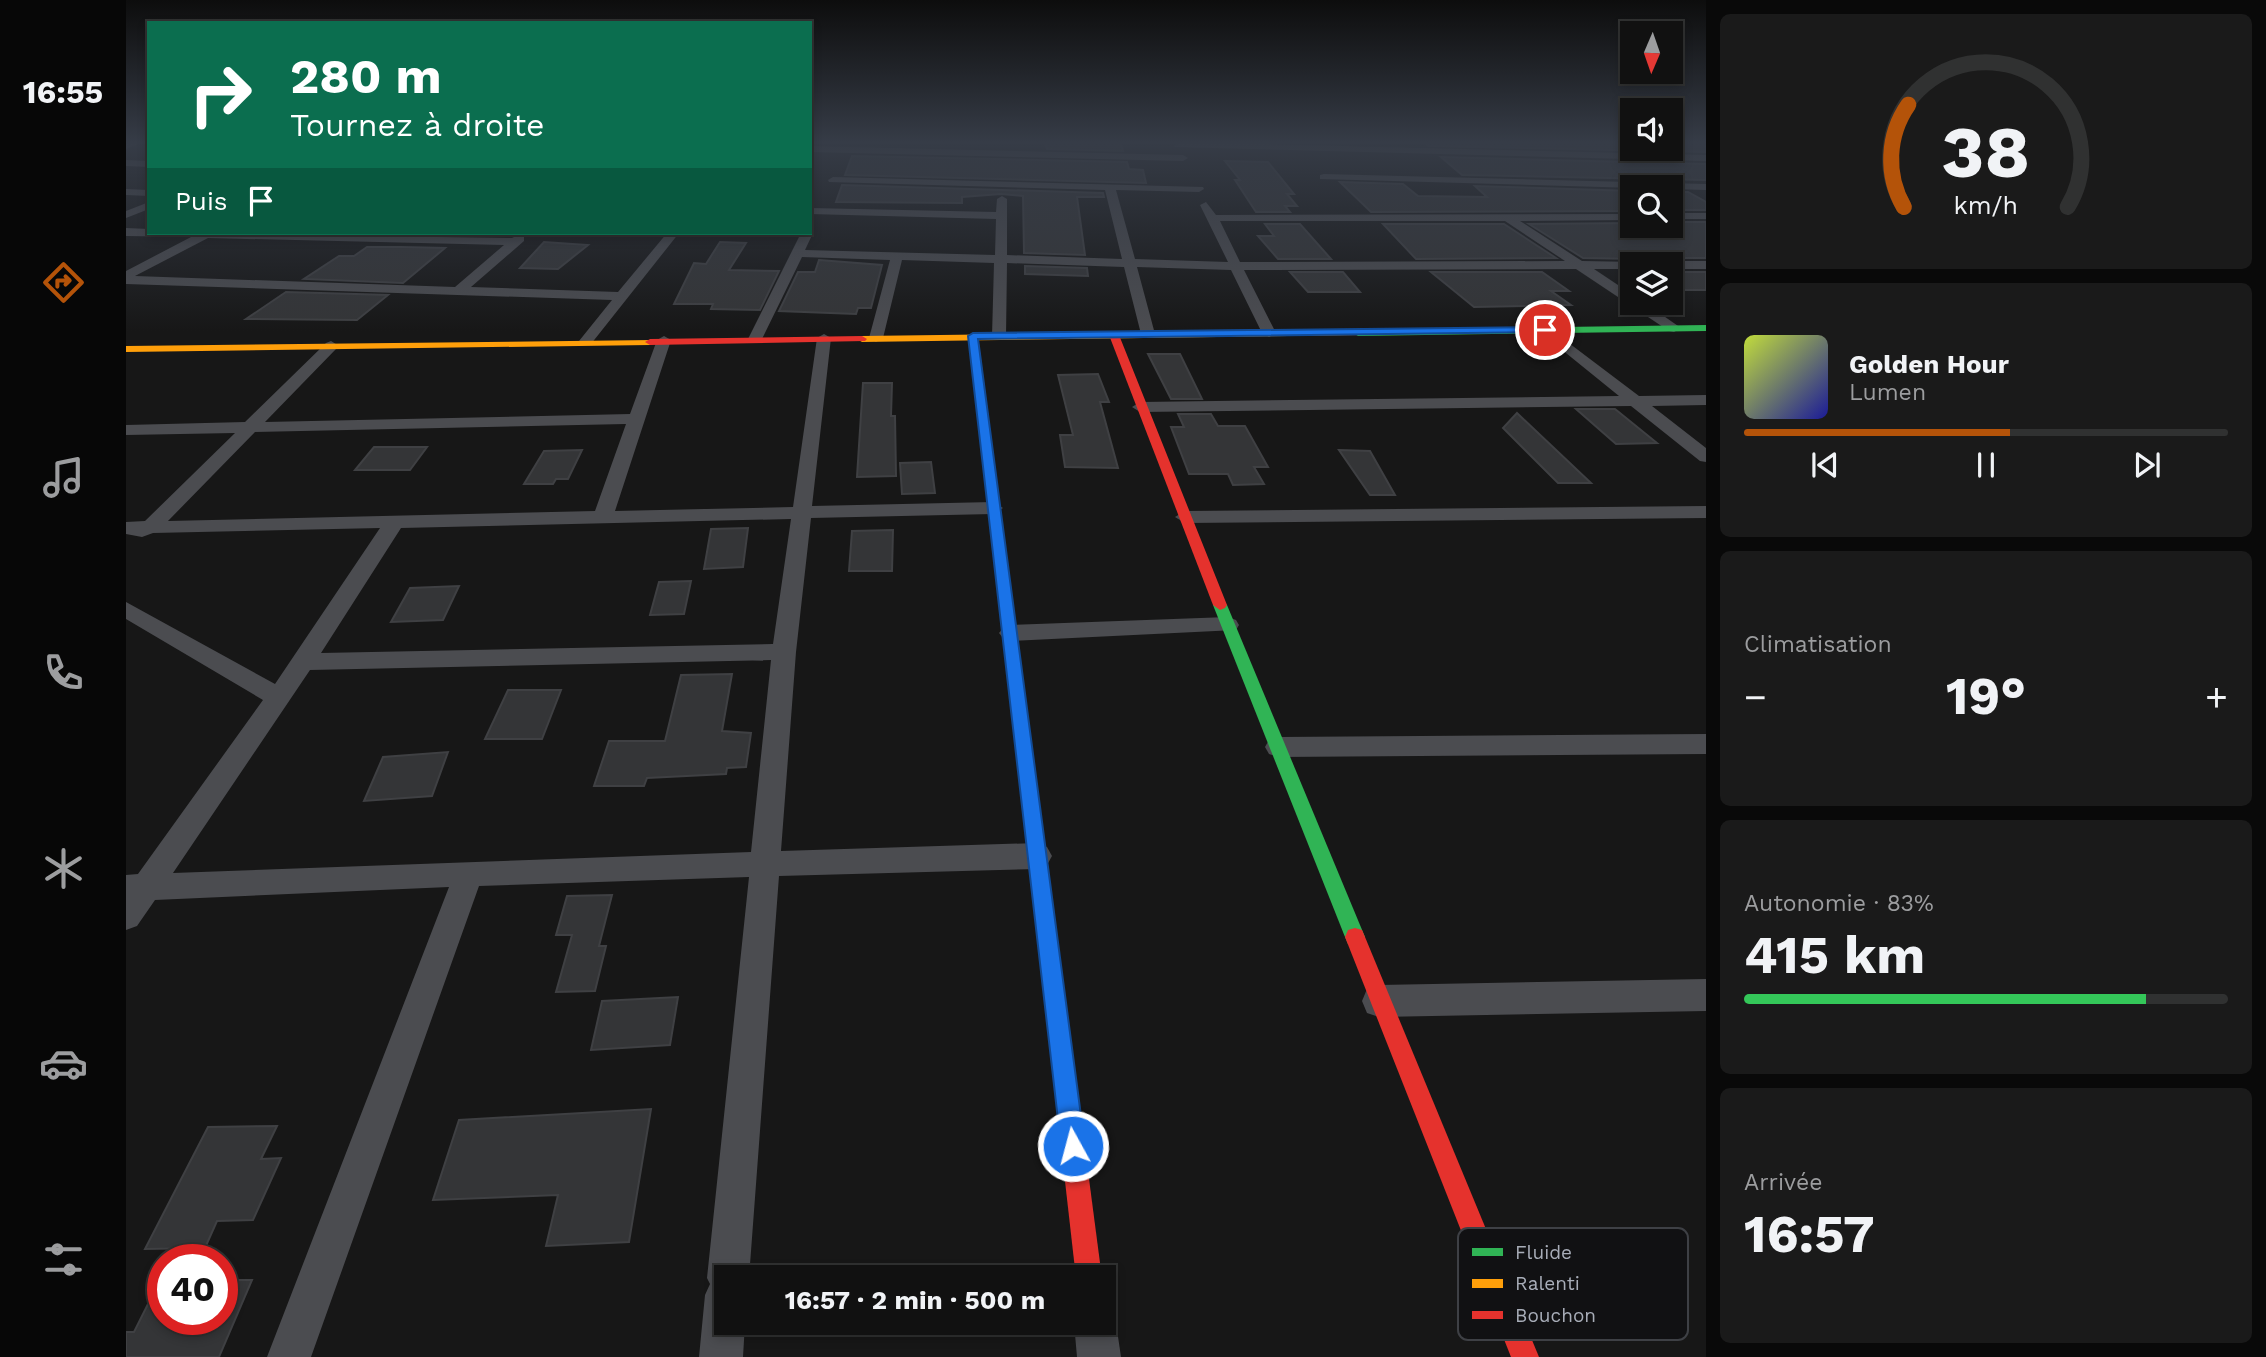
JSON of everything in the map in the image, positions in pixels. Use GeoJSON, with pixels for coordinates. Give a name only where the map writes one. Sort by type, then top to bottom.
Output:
{"type":"FeatureCollection","features":[{"type":"Feature","properties":{"kind":"street"},"geometry":{"type":"LineString","coordinates":[[812,221],[820,204]]}},
{"type":"Feature","properties":{"kind":"street"},"geometry":{"type":"LineString","coordinates":[[947,204],[1002,216]]}},
{"type":"Feature","properties":{"kind":"street"},"geometry":{"type":"LineString","coordinates":[[999,336],[1002,204]]}},
{"type":"Feature","properties":{"kind":"street"},"geometry":{"type":"LineString","coordinates":[[1114,204],[1148,334]]}},
{"type":"Feature","properties":{"kind":"street"},"geometry":{"type":"LineString","coordinates":[[1206,204],[1269,333]]}},
{"type":"Feature","properties":{"kind":"street"},"geometry":{"type":"LineString","coordinates":[[1347,204],[1358,218]]}},
{"type":"Feature","properties":{"kind":"street"},"geometry":{"type":"LineString","coordinates":[[126,215],[147,206]]}},
{"type":"Feature","properties":{"kind":"street"},"geometry":{"type":"LineString","coordinates":[[1683,216],[1706,216]]}},
{"type":"Feature","properties":{"kind":"street"},"geometry":{"type":"LineString","coordinates":[[1507,217],[1620,293]]}},
{"type":"Feature","properties":{"kind":"street"},"geometry":{"type":"LineString","coordinates":[[1213,218],[1620,217]]}},
{"type":"Feature","properties":{"kind":"street"},"geometry":{"type":"LineString","coordinates":[[126,232],[147,233]]}},
{"type":"Feature","properties":{"kind":"street"},"geometry":{"type":"LineString","coordinates":[[126,278],[204,235]]}},
{"type":"Feature","properties":{"kind":"street"},"geometry":{"type":"LineString","coordinates":[[320,235],[515,242]]}},
{"type":"Feature","properties":{"kind":"street"},"geometry":{"type":"LineString","coordinates":[[458,291],[524,235]]}},
{"type":"Feature","properties":{"kind":"street"},"geometry":{"type":"LineString","coordinates":[[586,341],[671,235]]}},
{"type":"Feature","properties":{"kind":"street"},"geometry":{"type":"LineString","coordinates":[[755,339],[806,235]]}},
{"type":"Feature","properties":{"kind":"street"},"geometry":{"type":"LineString","coordinates":[[796,253],[1236,266],[1620,265]]}},
{"type":"Feature","properties":{"kind":"street"},"geometry":{"type":"LineString","coordinates":[[876,338],[897,256]]}},
{"type":"Feature","properties":{"kind":"street"},"geometry":{"type":"LineString","coordinates":[[1683,265],[1706,265]]}},
{"type":"Feature","properties":{"kind":"street"},"geometry":{"type":"LineString","coordinates":[[126,278],[622,296]]}},
{"type":"Feature","properties":{"kind":"street"},"geometry":{"type":"LineString","coordinates":[[1654,315],[1674,328]]}},
{"type":"Feature","properties":{"kind":"street"},"geometry":{"type":"LineString","coordinates":[[126,349],[1706,328]]}},
{"type":"Feature","properties":{"kind":"street"},"geometry":{"type":"LineString","coordinates":[[1545,330],[1706,457]]}},
{"type":"Feature","properties":{"kind":"street"},"geometry":{"type":"LineString","coordinates":[[1114,335],[1140,407],[1472,1228]]}},
{"type":"Feature","properties":{"kind":"street"},"geometry":{"type":"LineString","coordinates":[[973,336],[1087,1265]]}},
{"type":"Feature","properties":{"kind":"street"},"geometry":{"type":"LineString","coordinates":[[729,1265],[785,652],[824,338]]}},
{"type":"Feature","properties":{"kind":"street"},"geometry":{"type":"LineString","coordinates":[[603,518],[664,340]]}},
{"type":"Feature","properties":{"kind":"street"},"geometry":{"type":"LineString","coordinates":[[126,538],[151,527],[331,345]]}},
{"type":"Feature","properties":{"kind":"street"},"geometry":{"type":"LineString","coordinates":[[1140,407],[1706,400]]}},
{"type":"Feature","properties":{"kind":"street"},"geometry":{"type":"LineString","coordinates":[[126,430],[637,419]]}},
{"type":"Feature","properties":{"kind":"street"},"geometry":{"type":"LineString","coordinates":[[126,528],[993,508]]}},
{"type":"Feature","properties":{"kind":"street"},"geometry":{"type":"LineString","coordinates":[[1185,517],[1706,512]]}},
{"type":"Feature","properties":{"kind":"street"},"geometry":{"type":"LineString","coordinates":[[126,916],[136,887],[303,662],[394,523]]}},
{"type":"Feature","properties":{"kind":"street"},"geometry":{"type":"LineString","coordinates":[[126,609],[278,697]]}},
{"type":"Feature","properties":{"kind":"street"},"geometry":{"type":"LineString","coordinates":[[1011,633],[1228,625]]}},
{"type":"Feature","properties":{"kind":"street"},"geometry":{"type":"LineString","coordinates":[[303,662],[785,652]]}},
{"type":"Feature","properties":{"kind":"street"},"geometry":{"type":"LineString","coordinates":[[1278,747],[1706,744]]}},
{"type":"Feature","properties":{"kind":"street"},"geometry":{"type":"LineString","coordinates":[[136,887],[469,873],[1037,856]]}},
{"type":"Feature","properties":{"kind":"street"},"geometry":{"type":"LineString","coordinates":[[289,1357],[469,873]]}},
{"type":"Feature","properties":{"kind":"street"},"geometry":{"type":"LineString","coordinates":[[1379,1001],[1706,995]]}},
{"type":"Feature","properties":{"kind":"street"},"geometry":{"type":"LineString","coordinates":[[721,1357],[723,1335]]}},
{"type":"Feature","properties":{"kind":"street"},"geometry":{"type":"LineString","coordinates":[[1096,1335],[1099,1357]]}},
{"type":"Feature","properties":{"kind":"street"},"geometry":{"type":"LineString","coordinates":[[1518,1340],[1525,1357]]}},
{"type":"Feature","properties":{"kind":"building"},"geometry":{"type":"Polygon","coordinates":[[[1023,204],[1078,204],[1085,255],[1024,253],[1023,204]]]}},
{"type":"Feature","properties":{"kind":"building"},"geometry":{"type":"Polygon","coordinates":[[[1251,204],[1297,206],[1285,206],[1290,212],[1256,212],[1251,204]]]}},
{"type":"Feature","properties":{"kind":"building"},"geometry":{"type":"Polygon","coordinates":[[[1363,204],[1620,204],[1620,211],[1371,212],[1363,204]]]}},
{"type":"Feature","properties":{"kind":"building"},"geometry":{"type":"Polygon","coordinates":[[[1683,204],[1706,204],[1706,210],[1683,210],[1683,204]]]}},
{"type":"Feature","properties":{"kind":"building"},"geometry":{"type":"Polygon","coordinates":[[[1683,222],[1706,222],[1706,258],[1683,258],[1683,252],[1620,252],[1620,259],[1583,258],[1529,224],[1620,223],[1620,238],[1683,238],[1683,222]]]}},
{"type":"Feature","properties":{"kind":"building"},"geometry":{"type":"Polygon","coordinates":[[[1265,224],[1300,224],[1331,259],[1278,259],[1258,236],[1274,236],[1265,224]]]}},
{"type":"Feature","properties":{"kind":"building"},"geometry":{"type":"Polygon","coordinates":[[[1383,224],[1504,224],[1556,258],[1416,259],[1383,224]]]}},
{"type":"Feature","properties":{"kind":"building"},"geometry":{"type":"Polygon","coordinates":[[[544,242],[588,245],[558,269],[520,268],[544,242]]]}},
{"type":"Feature","properties":{"kind":"building"},"geometry":{"type":"Polygon","coordinates":[[[720,242],[746,243],[729,270],[779,271],[760,310],[711,309],[713,304],[674,304],[694,263],[706,264],[720,242]]]}},
{"type":"Feature","properties":{"kind":"building"},"geometry":{"type":"Polygon","coordinates":[[[367,247],[445,248],[403,283],[304,279],[339,256],[354,256],[367,247]]]}},
{"type":"Feature","properties":{"kind":"building"},"geometry":{"type":"Polygon","coordinates":[[[819,260],[882,265],[871,308],[858,308],[856,314],[779,311],[798,272],[815,272],[819,260]]]}},
{"type":"Feature","properties":{"kind":"building"},"geometry":{"type":"Polygon","coordinates":[[[1025,266],[1087,268],[1088,276],[1025,274],[1025,266]]]}},
{"type":"Feature","properties":{"kind":"building"},"geometry":{"type":"Polygon","coordinates":[[[1290,272],[1343,272],[1360,292],[1308,292],[1290,272]]]}},
{"type":"Feature","properties":{"kind":"building"},"geometry":{"type":"Polygon","coordinates":[[[1431,272],[1542,272],[1569,291],[1551,291],[1571,305],[1474,307],[1431,272]]]}},
{"type":"Feature","properties":{"kind":"building"},"geometry":{"type":"Polygon","coordinates":[[[1683,272],[1706,272],[1706,290],[1683,290],[1683,272]]]}},
{"type":"Feature","properties":{"kind":"building"},"geometry":{"type":"Polygon","coordinates":[[[286,292],[388,295],[357,320],[246,319],[286,292]]]}},
{"type":"Feature","properties":{"kind":"building"},"geometry":{"type":"Polygon","coordinates":[[[1148,354],[1180,354],[1202,399],[1171,399],[1148,354]]]}},
{"type":"Feature","properties":{"kind":"building"},"geometry":{"type":"Polygon","coordinates":[[[1098,374],[1109,402],[1100,402],[1118,468],[1065,467],[1060,435],[1073,435],[1058,375],[1098,374]]]}},
{"type":"Feature","properties":{"kind":"building"},"geometry":{"type":"Polygon","coordinates":[[[863,383],[892,383],[891,416],[895,416],[896,476],[857,477],[863,383]]]}},
{"type":"Feature","properties":{"kind":"building"},"geometry":{"type":"Polygon","coordinates":[[[1576,409],[1615,409],[1657,443],[1616,444],[1576,409]]]}},
{"type":"Feature","properties":{"kind":"building"},"geometry":{"type":"Polygon","coordinates":[[[1517,413],[1591,483],[1558,483],[1503,428],[1517,413]]]}},
{"type":"Feature","properties":{"kind":"building"},"geometry":{"type":"Polygon","coordinates":[[[1178,414],[1211,414],[1218,426],[1245,426],[1268,467],[1254,467],[1264,484],[1233,485],[1228,474],[1189,474],[1171,427],[1184,427],[1178,414]]]}},
{"type":"Feature","properties":{"kind":"building"},"geometry":{"type":"Polygon","coordinates":[[[374,447],[427,447],[410,470],[355,470],[374,447]]]}},
{"type":"Feature","properties":{"kind":"building"},"geometry":{"type":"Polygon","coordinates":[[[582,450],[568,479],[556,479],[553,484],[524,484],[544,451],[582,450]]]}},
{"type":"Feature","properties":{"kind":"building"},"geometry":{"type":"Polygon","coordinates":[[[1339,450],[1370,451],[1395,495],[1370,495],[1339,450]]]}},
{"type":"Feature","properties":{"kind":"building"},"geometry":{"type":"Polygon","coordinates":[[[931,462],[935,493],[902,494],[900,463],[931,462]]]}},
{"type":"Feature","properties":{"kind":"building"},"geometry":{"type":"Polygon","coordinates":[[[748,528],[743,567],[704,569],[711,529],[748,528]]]}},
{"type":"Feature","properties":{"kind":"building"},"geometry":{"type":"Polygon","coordinates":[[[893,530],[892,571],[849,571],[852,531],[893,530]]]}},
{"type":"Feature","properties":{"kind":"building"},"geometry":{"type":"Polygon","coordinates":[[[691,581],[684,614],[650,615],[659,582],[691,581]]]}},
{"type":"Feature","properties":{"kind":"building"},"geometry":{"type":"Polygon","coordinates":[[[459,586],[443,620],[391,622],[410,588],[459,586]]]}},
{"type":"Feature","properties":{"kind":"building"},"geometry":{"type":"Polygon","coordinates":[[[732,674],[722,731],[751,733],[746,767],[727,768],[726,774],[647,778],[644,786],[594,786],[609,741],[665,741],[681,675],[732,674]]]}},
{"type":"Feature","properties":{"kind":"building"},"geometry":{"type":"Polygon","coordinates":[[[508,690],[561,690],[542,739],[485,739],[508,690]]]}},
{"type":"Feature","properties":{"kind":"building"},"geometry":{"type":"Polygon","coordinates":[[[448,752],[432,796],[364,801],[383,757],[448,752]]]}},
{"type":"Feature","properties":{"kind":"building"},"geometry":{"type":"Polygon","coordinates":[[[612,895],[599,946],[606,946],[595,991],[556,992],[572,935],[556,935],[567,896],[612,895]]]}},
{"type":"Feature","properties":{"kind":"building"},"geometry":{"type":"Polygon","coordinates":[[[678,997],[670,1045],[591,1050],[602,1001],[678,997]]]}},
{"type":"Feature","properties":{"kind":"building"},"geometry":{"type":"Polygon","coordinates":[[[651,1109],[629,1242],[546,1246],[558,1195],[433,1200],[459,1120],[651,1109]]]}},
{"type":"Feature","properties":{"kind":"building"},"geometry":{"type":"Polygon","coordinates":[[[277,1126],[261,1159],[281,1158],[253,1220],[217,1221],[207,1244],[148,1244],[208,1127],[277,1126]]]}},
{"type":"Feature","properties":{"kind":"building"},"geometry":{"type":"Polygon","coordinates":[[[238,1280],[252,1280],[238,1313],[238,1280]]]}},
{"type":"Feature","properties":{"kind":"building"},"geometry":{"type":"Polygon","coordinates":[[[147,1306],[147,1335],[228,1335],[219,1357],[126,1357],[126,1332],[134,1332],[147,1306]]]}},
{"type":"Feature","properties":{"kind":"traffic: fast"},"geometry":{"type":"LineString","coordinates":[[1358,333],[1706,328]]}},
{"type":"Feature","properties":{"kind":"traffic: fast"},"geometry":{"type":"LineString","coordinates":[[1220,605],[1355,937]]}},
{"type":"Feature","properties":{"kind":"traffic: slow"},"geometry":{"type":"LineString","coordinates":[[862,339],[1358,333]]}},
{"type":"Feature","properties":{"kind":"traffic: slow"},"geometry":{"type":"LineString","coordinates":[[126,349],[650,342]]}},
{"type":"Feature","properties":{"kind":"traffic: slow"},"geometry":{"type":"LineString","coordinates":[[1009,626],[1061,1049]]}},
{"type":"Feature","properties":{"kind":"traffic: jam"},"geometry":{"type":"LineString","coordinates":[[1114,335],[1220,605]]}},
{"type":"Feature","properties":{"kind":"traffic: jam"},"geometry":{"type":"LineString","coordinates":[[973,336],[1009,626]]}},
{"type":"Feature","properties":{"kind":"traffic: jam"},"geometry":{"type":"LineString","coordinates":[[650,342],[862,339]]}},
{"type":"Feature","properties":{"kind":"traffic: jam"},"geometry":{"type":"LineString","coordinates":[[1355,937],[1473,1228]]}},
{"type":"Feature","properties":{"kind":"traffic: jam"},"geometry":{"type":"LineString","coordinates":[[1061,1049],[1087,1265]]}},
{"type":"Feature","properties":{"kind":"traffic: jam"},"geometry":{"type":"LineString","coordinates":[[1518,1340],[1525,1357]]}},
{"type":"Feature","properties":{"kind":"route"},"geometry":{"type":"LineString","coordinates":[[1073,1146],[973,336],[1545,330]]}}]}
